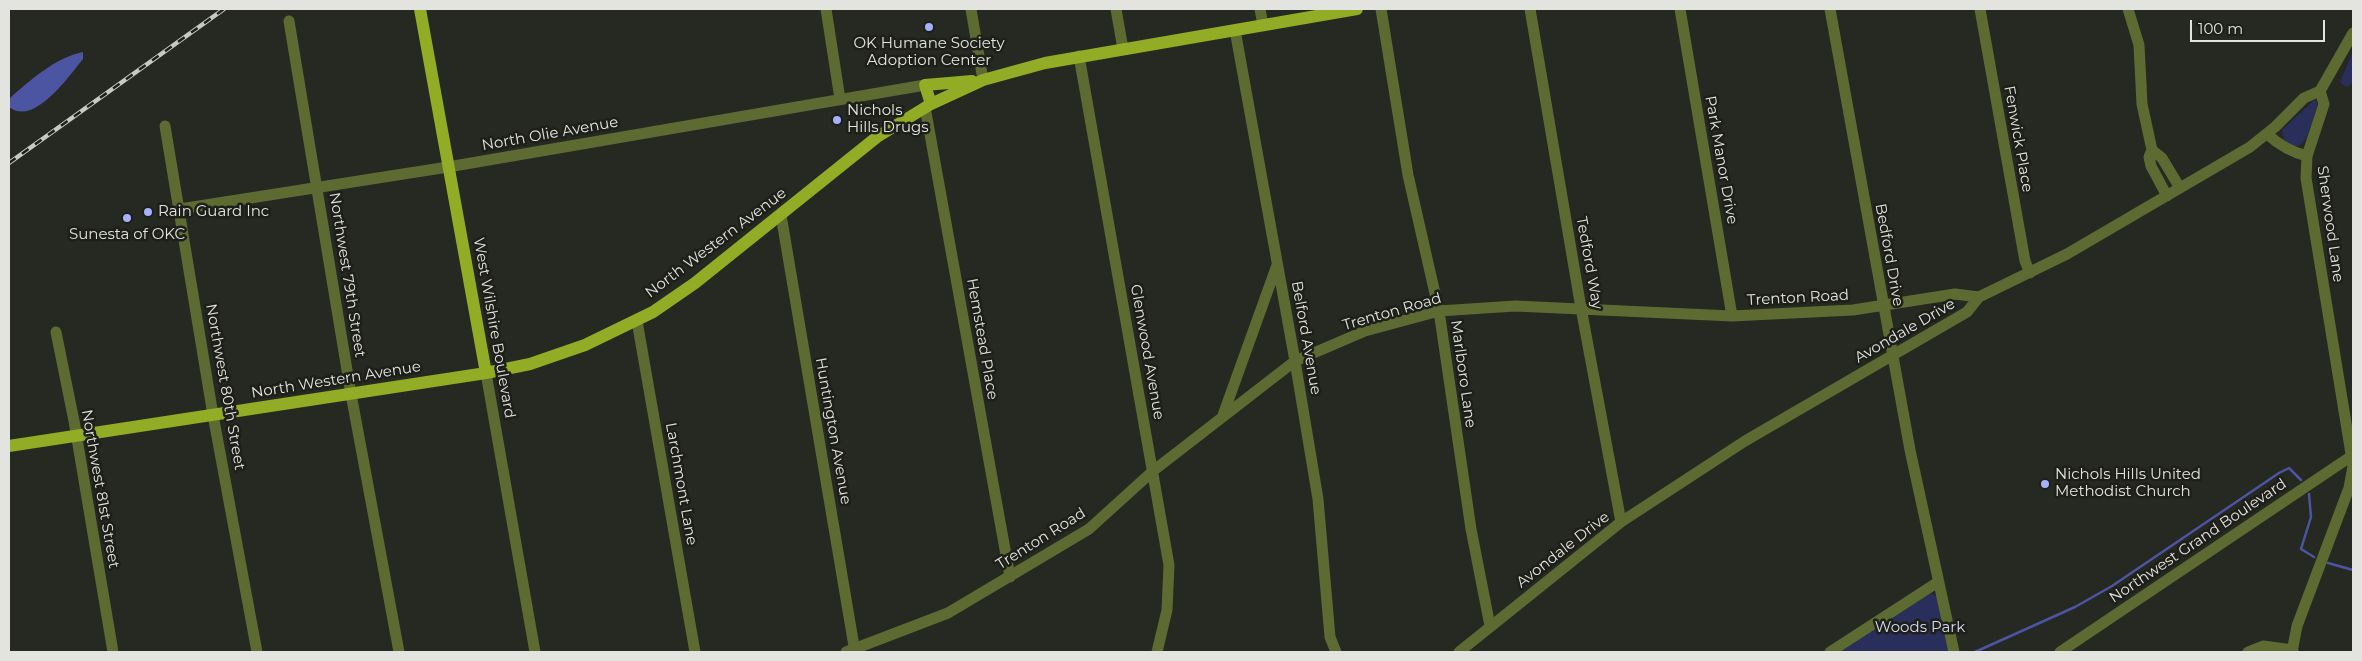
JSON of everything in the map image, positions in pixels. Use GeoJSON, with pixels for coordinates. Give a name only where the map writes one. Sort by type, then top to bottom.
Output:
{"type":"FeatureCollection","features":[{"type":"Feature","properties":{"kind":"main road","name":"West Wilshire Boulevard"},"geometry":{"type":"LineString","coordinates":[[420,9],[486,373]]}},
{"type":"Feature","properties":{"kind":"main road","name":"North Western Avenue"},"geometry":{"type":"LineString","coordinates":[[9,446],[486,373],[554,357],[637,321],[689,288],[877,137],[928,105],[983,80],[1030,66],[1079,56],[1358,9]]}},
{"type":"Feature","properties":{"kind":"main road"},"geometry":{"type":"LineString","coordinates":[[928,105],[925,85],[983,80]]}},
{"type":"Feature","properties":{"kind":"street"},"geometry":{"type":"LineString","coordinates":[[826,9],[840,99]]}},
{"type":"Feature","properties":{"kind":"street"},"geometry":{"type":"LineString","coordinates":[[971,9],[983,80]]}},
{"type":"Feature","properties":{"kind":"street"},"geometry":{"type":"LineString","coordinates":[[1116,9],[1123,49]]}},
{"type":"Feature","properties":{"kind":"street"},"geometry":{"type":"LineString","coordinates":[[1260,9],[1263,25]]}},
{"type":"Feature","properties":{"kind":"street","name":"Marlboro Lane"},"geometry":{"type":"LineString","coordinates":[[1381,9],[1408,175],[1439,311],[1471,529],[1490,626]]}},
{"type":"Feature","properties":{"kind":"street","name":"Tedford Way"},"geometry":{"type":"LineString","coordinates":[[1530,9],[1581,308],[1621,522]]}},
{"type":"Feature","properties":{"kind":"street","name":"Park Manor Drive"},"geometry":{"type":"LineString","coordinates":[[1680,9],[1732,316]]}},
{"type":"Feature","properties":{"kind":"street","name":"Bedford Drive"},"geometry":{"type":"LineString","coordinates":[[1830,9],[1882,307],[1954,652]]}},
{"type":"Feature","properties":{"kind":"street","name":"Fenwick Place"},"geometry":{"type":"LineString","coordinates":[[1980,9],[2025,261],[2030,273]]}},
{"type":"Feature","properties":{"kind":"street"},"geometry":{"type":"LineString","coordinates":[[2128,9],[2139,45],[2144,119],[2152,150],[2162,158],[2180,188]]}},
{"type":"Feature","properties":{"kind":"street","name":"Northwest 79th Street"},"geometry":{"type":"LineString","coordinates":[[288,21],[351,394],[399,652]]}},
{"type":"Feature","properties":{"kind":"street","name":"Belford Avenue"},"geometry":{"type":"LineString","coordinates":[[1235,30],[1318,499],[1330,637],[1336,652]]}},
{"type":"Feature","properties":{"kind":"street"},"geometry":{"type":"LineString","coordinates":[[2320,91],[2353,33]]}},
{"type":"Feature","properties":{"kind":"street","name":"Glenwood Avenue"},"geometry":{"type":"LineString","coordinates":[[1079,56],[1169,565],[1167,610],[1157,652]]}},
{"type":"Feature","properties":{"kind":"street","name":"North Olie Avenue"},"geometry":{"type":"LineString","coordinates":[[180,209],[448,167],[925,85]]}},
{"type":"Feature","properties":{"kind":"street","name":"Avondale Drive"},"geometry":{"type":"LineString","coordinates":[[1459,652],[1621,522],[1745,441],[1967,312],[1979,296],[2067,254],[2241,152],[2267,134],[2304,98],[2320,91]]}},
{"type":"Feature","properties":{"kind":"street","name":"Sherwood Lane"},"geometry":{"type":"LineString","coordinates":[[2293,651],[2297,626],[2349,488],[2353,466],[2307,187],[2307,156],[2324,104],[2320,91]]}},
{"type":"Feature","properties":{"kind":"street","name":"Hemstead Place"},"geometry":{"type":"LineString","coordinates":[[928,105],[1010,577]]}},
{"type":"Feature","properties":{"kind":"street","name":"Northwest 80th Street"},"geometry":{"type":"LineString","coordinates":[[165,126],[213,415],[256,652]]}},
{"type":"Feature","properties":{"kind":"street"},"geometry":{"type":"LineString","coordinates":[[2267,134],[2276,142],[2295,153],[2307,156]]}},
{"type":"Feature","properties":{"kind":"street"},"geometry":{"type":"LineString","coordinates":[[2152,150],[2149,157],[2151,166],[2166,196]]}},
{"type":"Feature","properties":{"kind":"street","name":"Huntington Avenue"},"geometry":{"type":"LineString","coordinates":[[781,214],[851,651]]}},
{"type":"Feature","properties":{"kind":"street"},"geometry":{"type":"LineString","coordinates":[[1223,417],[1277,263]]}},
{"type":"Feature","properties":{"kind":"street","name":"Trenton Road"},"geometry":{"type":"LineString","coordinates":[[851,651],[948,613],[1089,529],[1153,471],[1295,361],[1365,332],[1439,311],[1515,306],[1732,316],[1882,307],[1956,294],[1979,296]]}},
{"type":"Feature","properties":{"kind":"street","name":"Larchmont Lane"},"geometry":{"type":"LineString","coordinates":[[637,321],[695,652]]}},
{"type":"Feature","properties":{"kind":"street","name":"Northwest 81st Street"},"geometry":{"type":"LineString","coordinates":[[56,332],[114,652]]}},
{"type":"Feature","properties":{"kind":"street","name":"West Wilshire Boulevard"},"geometry":{"type":"LineString","coordinates":[[486,373],[535,652]]}},
{"type":"Feature","properties":{"kind":"street","name":"Northwest Grand Boulevard"},"geometry":{"type":"LineString","coordinates":[[2060,652],[2352,456]]}},
{"type":"Feature","properties":{"kind":"street"},"geometry":{"type":"LineString","coordinates":[[1830,652],[1938,582]]}},
{"type":"Feature","properties":{"kind":"street"},"geometry":{"type":"LineString","coordinates":[[2248,652],[2263,646],[2293,651]]}},
{"type":"Feature","properties":{"kind":"green space"},"geometry":{"type":"Polygon","coordinates":[[[2353,51],[2353,81],[2346,87],[2340,82],[2353,51]]]}},
{"type":"Feature","properties":{"kind":"green space"},"geometry":{"type":"Polygon","coordinates":[[[2314,100],[2317,101],[2317,105],[2306,137],[2297,146],[2291,145],[2284,139],[2282,130],[2314,100]]]}},
{"type":"Feature","properties":{"kind":"green space","name":"Woods Park"},"geometry":{"type":"Polygon","coordinates":[[[1931,593],[1938,597],[1950,652],[1840,652],[1931,593]]]}},
{"type":"Feature","properties":{"kind":"shaded area"},"geometry":{"type":"Polygon","coordinates":[[[83,52],[83,59],[60,87],[40,105],[29,110],[19,111],[9,107],[9,99],[43,71],[63,59],[83,52]]]}},
{"type":"Feature","properties":{"kind":"waterway"},"geometry":{"type":"LineString","coordinates":[[1975,652],[2075,607],[2112,586],[2279,473],[2289,468],[2301,480]]}},
{"type":"Feature","properties":{"kind":"waterway"},"geometry":{"type":"LineString","coordinates":[[2309,494],[2311,517],[2301,549],[2314,557]]}},
{"type":"Feature","properties":{"kind":"waterway"},"geometry":{"type":"LineString","coordinates":[[2328,563],[2353,570]]}},
{"type":"Feature","properties":{"kind":"railway"},"geometry":{"type":"LineString","coordinates":[[9,163],[224,9]]}},
{"type":"Feature","properties":{"kind":"place","name":"OK Humane Society Adoption Center"},"geometry":{"type":"Point","coordinates":[929,27]}},
{"type":"Feature","properties":{"kind":"place","name":"Nichols Hills Drugs"},"geometry":{"type":"Point","coordinates":[837,120]}},
{"type":"Feature","properties":{"kind":"place","name":"Rain Guard Inc"},"geometry":{"type":"Point","coordinates":[148,212]}},
{"type":"Feature","properties":{"kind":"place","name":"Sunesta of OKC"},"geometry":{"type":"Point","coordinates":[127,218]}},
{"type":"Feature","properties":{"kind":"place","name":"Nichols Hills United Methodist Church"},"geometry":{"type":"Point","coordinates":[2045,484]}}]}
